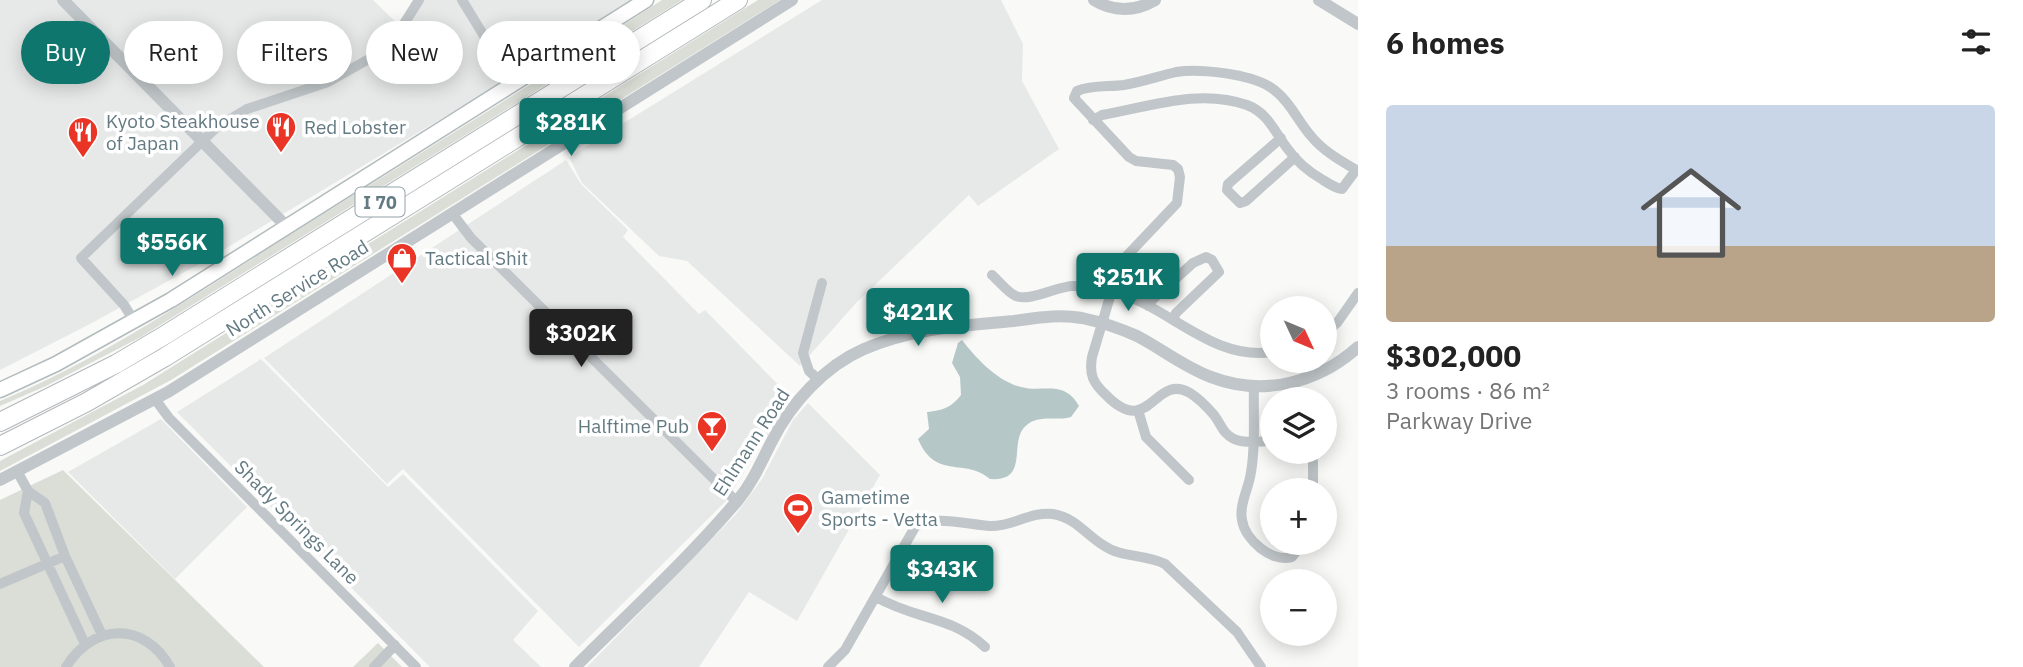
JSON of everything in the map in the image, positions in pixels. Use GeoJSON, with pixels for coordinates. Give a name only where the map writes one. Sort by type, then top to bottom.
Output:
{"type":"FeatureCollection","features":[{"type":"Feature","properties":{"kind":"highway","name":"I 70"},"geometry":{"type":"LineString","coordinates":[[0,422],[116,364],[165,335],[702,0]]}},
{"type":"Feature","properties":{"kind":"highway","name":"I 70"},"geometry":{"type":"LineString","coordinates":[[4,445],[165,357],[738,0]]}},
{"type":"Feature","properties":{"kind":"highway"},"geometry":{"type":"LineString","coordinates":[[0,412],[30,407]]}},
{"type":"Feature","properties":{"kind":"main road"},"geometry":{"type":"LineString","coordinates":[[0,390],[35,375],[134,321],[646,0]]}},
{"type":"Feature","properties":{"kind":"street"},"geometry":{"type":"LineString","coordinates":[[63,0],[287,227]]}},
{"type":"Feature","properties":{"kind":"street"},"geometry":{"type":"LineString","coordinates":[[134,321],[124,305],[81,258],[202,140],[232,117],[247,109],[328,82],[369,59],[402,27],[419,0]]}},
{"type":"Feature","properties":{"kind":"street"},"geometry":{"type":"LineString","coordinates":[[462,0],[514,85]]}},
{"type":"Feature","properties":{"kind":"street","name":"North Service Road"},"geometry":{"type":"LineString","coordinates":[[0,480],[155,400],[792,0]]}},
{"type":"Feature","properties":{"kind":"street"},"geometry":{"type":"LineString","coordinates":[[1094,0],[1106,6],[1124,9],[1143,6],[1155,0]]}},
{"type":"Feature","properties":{"kind":"street"},"geometry":{"type":"LineString","coordinates":[[1319,0],[1358,24]]}},
{"type":"Feature","properties":{"kind":"street"},"geometry":{"type":"LineString","coordinates":[[1093,120],[1102,115],[1193,98],[1246,105],[1270,121],[1303,167],[1335,188],[1342,189],[1357,170],[1322,148],[1310,136],[1285,100],[1271,87],[1258,81],[1232,75],[1180,72],[1137,83],[1085,88],[1077,91],[1073,98],[1093,120],[1129,157],[1136,161],[1173,164],[1180,177],[1177,203],[1125,256],[1116,273],[1091,357],[1092,380],[1119,408],[1126,411],[1149,405],[1166,392],[1183,390],[1196,397],[1215,416],[1227,435],[1240,441],[1260,442]]}},
{"type":"Feature","properties":{"kind":"street"},"geometry":{"type":"LineString","coordinates":[[1281,138],[1234,177],[1227,190],[1240,203],[1246,201],[1295,158]]}},
{"type":"Feature","properties":{"kind":"street"},"geometry":{"type":"LineString","coordinates":[[452,213],[471,238],[737,502]]}},
{"type":"Feature","properties":{"kind":"street"},"geometry":{"type":"LineString","coordinates":[[1148,306],[1193,263],[1206,257],[1212,260],[1219,272],[1173,320]]}},
{"type":"Feature","properties":{"kind":"street"},"geometry":{"type":"LineString","coordinates":[[992,275],[1015,296],[1023,297],[1071,286],[1112,291],[1148,306],[1223,347],[1242,352],[1260,352]]}},
{"type":"Feature","properties":{"kind":"street"},"geometry":{"type":"LineString","coordinates":[[819,380],[808,371],[803,353],[822,283]]}},
{"type":"Feature","properties":{"kind":"street"},"geometry":{"type":"LineString","coordinates":[[1337,323],[1358,293]]}},
{"type":"Feature","properties":{"kind":"street","name":"Ehlmann Road"},"geometry":{"type":"LineString","coordinates":[[575,667],[737,502],[789,414],[819,380],[862,350],[893,337],[919,331],[1039,316],[1079,318],[1139,337],[1211,377],[1254,386],[1282,385],[1315,376],[1346,358],[1358,347]]}},
{"type":"Feature","properties":{"kind":"street"},"geometry":{"type":"LineString","coordinates":[[1254,386],[1252,471],[1241,514],[1247,534],[1260,546]]}},
{"type":"Feature","properties":{"kind":"street","name":"Shady Springs Lane"},"geometry":{"type":"LineString","coordinates":[[155,400],[169,418],[416,667]]}},
{"type":"Feature","properties":{"kind":"street"},"geometry":{"type":"LineString","coordinates":[[1138,410],[1146,437],[1189,480]]}},
{"type":"Feature","properties":{"kind":"street"},"geometry":{"type":"LineString","coordinates":[[17,471],[28,492],[44,503],[102,635]]}},
{"type":"Feature","properties":{"kind":"street"},"geometry":{"type":"LineString","coordinates":[[28,492],[24,513],[85,644]]}},
{"type":"Feature","properties":{"kind":"street"},"geometry":{"type":"LineString","coordinates":[[828,667],[845,650],[915,527],[920,523],[935,521],[1010,525],[1041,514],[1067,518],[1079,524],[1103,546],[1113,551],[1152,558],[1165,564],[1237,632],[1257,665]]}},
{"type":"Feature","properties":{"kind":"street"},"geometry":{"type":"LineString","coordinates":[[1273,555],[1282,559],[1294,555]]}},
{"type":"Feature","properties":{"kind":"street"},"geometry":{"type":"LineString","coordinates":[[0,584],[65,556]]}},
{"type":"Feature","properties":{"kind":"street"},"geometry":{"type":"LineString","coordinates":[[876,597],[910,613],[948,622],[964,630],[985,647]]}},
{"type":"Feature","properties":{"kind":"street"},"geometry":{"type":"LineString","coordinates":[[66,667],[74,654],[85,644],[102,635],[118,633],[134,635],[149,642],[161,652],[170,667]]}},
{"type":"Feature","properties":{"kind":"street"},"geometry":{"type":"LineString","coordinates":[[374,667],[395,645]]}},
{"type":"Feature","properties":{"kind":"shaded area"},"geometry":{"type":"Polygon","coordinates":[[[0,0],[373,0],[395,21],[366,21],[366,84],[463,84],[463,21],[408,21],[422,0],[632,0],[599,21],[477,21],[477,84],[499,84],[210,258],[0,370],[0,0]]]}},
{"type":"Feature","properties":{"kind":"shaded area"},"geometry":{"type":"Polygon","coordinates":[[[662,0],[682,0],[640,26],[640,21],[629,21],[662,0]]]}},
{"type":"Feature","properties":{"kind":"shaded area"},"geometry":{"type":"Polygon","coordinates":[[[758,0],[780,0],[171,380],[0,471],[0,461],[143,385],[624,84],[640,84],[640,74],[758,0]]]}},
{"type":"Feature","properties":{"kind":"shaded area"},"geometry":{"type":"Polygon","coordinates":[[[822,0],[1001,0],[1023,44],[1022,81],[1059,149],[978,206],[969,195],[856,303],[800,366],[687,261],[659,256],[582,183],[569,157],[822,0]]]}},
{"type":"Feature","properties":{"kind":"shaded area"},"geometry":{"type":"Polygon","coordinates":[[[530,84],[547,84],[141,337],[46,386],[0,406],[0,401],[74,366],[181,304],[530,84]]]}},
{"type":"Feature","properties":{"kind":"shaded area"},"geometry":{"type":"Polygon","coordinates":[[[566,160],[581,184],[628,230],[623,237],[699,314],[705,310],[791,398],[726,501],[579,647],[403,469],[387,484],[264,358],[566,160]]]}},
{"type":"Feature","properties":{"kind":"shaded area"},"geometry":{"type":"Polygon","coordinates":[[[962,340],[980,361],[1004,380],[1021,387],[1067,392],[1079,406],[1071,417],[1038,420],[1028,424],[1019,439],[1015,467],[1011,474],[1003,478],[990,479],[971,469],[933,460],[918,439],[929,429],[927,412],[946,408],[961,395],[960,377],[952,363],[958,343],[962,340]]]}},
{"type":"Feature","properties":{"kind":"shaded area"},"geometry":{"type":"Polygon","coordinates":[[[261,359],[388,487],[403,474],[538,611],[513,640],[541,667],[430,667],[177,412],[261,359]]]}},
{"type":"Feature","properties":{"kind":"shaded area"},"geometry":{"type":"Polygon","coordinates":[[[808,403],[880,475],[797,621],[749,592],[699,667],[587,667],[736,514],[762,479],[793,420],[808,403]]]}},
{"type":"Feature","properties":{"kind":"shaded area"},"geometry":{"type":"Polygon","coordinates":[[[161,419],[247,507],[175,579],[68,472],[161,419]]]}},
{"type":"Feature","properties":{"kind":"shaded area"},"geometry":{"type":"Polygon","coordinates":[[[63,470],[264,667],[0,667],[0,500],[63,470]]]}},
{"type":"Feature","properties":{"kind":"shaded area"},"geometry":{"type":"Polygon","coordinates":[[[378,643],[402,667],[353,667],[378,643]]]}},
{"type":"Feature","properties":{"kind":"place","name":"Red Lobster"},"geometry":{"type":"Point","coordinates":[281,154]}},
{"type":"Feature","properties":{"kind":"place","name":"Kyoto Steakhouse of Japan"},"geometry":{"type":"Point","coordinates":[83,159]}},
{"type":"Feature","properties":{"kind":"place","name":"Tactical Shit"},"geometry":{"type":"Point","coordinates":[402,285]}},
{"type":"Feature","properties":{"kind":"place","name":"Halftime Pub"},"geometry":{"type":"Point","coordinates":[712,453]}},
{"type":"Feature","properties":{"kind":"place","name":"Gametime Sports - Vetta"},"geometry":{"type":"Point","coordinates":[798,535]}}]}
